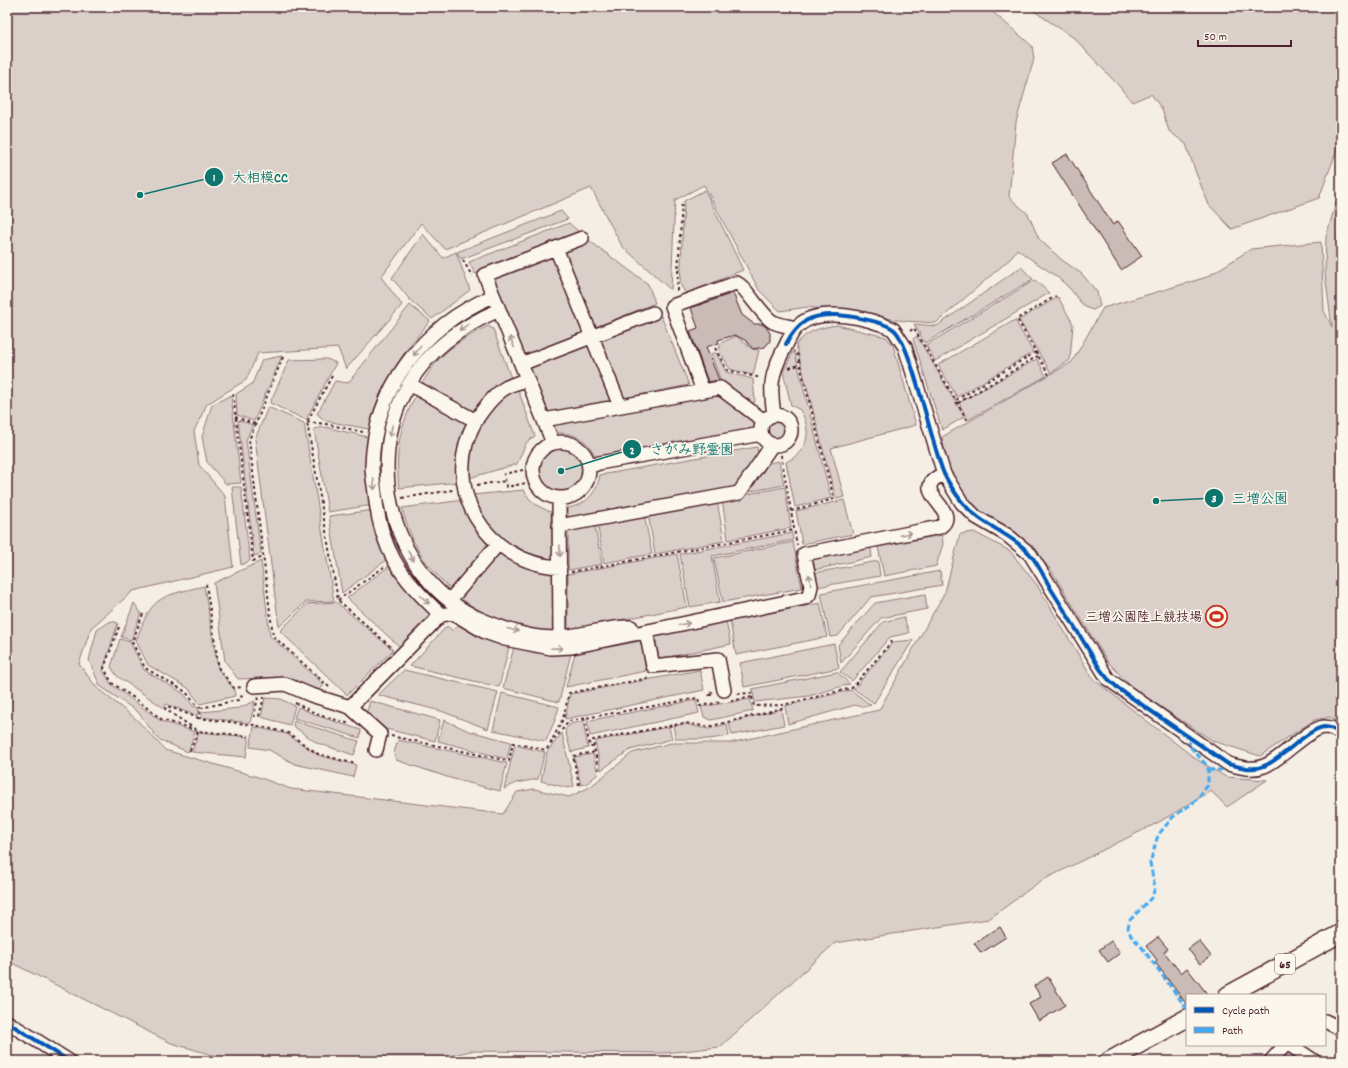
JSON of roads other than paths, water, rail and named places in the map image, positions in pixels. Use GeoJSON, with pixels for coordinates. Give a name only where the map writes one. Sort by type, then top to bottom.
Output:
{"type":"FeatureCollection","features":[{"type":"Feature","properties":{"kind":"main road","name":"65"},"geometry":{"type":"LineString","coordinates":[[1230,994],[1341,933]]}},
{"type":"Feature","properties":{"kind":"main road"},"geometry":{"type":"LineString","coordinates":[[1109,1061],[1186,1019]]}},
{"type":"Feature","properties":{"kind":"street"},"geometry":{"type":"LineString","coordinates":[[553,443],[485,275],[582,238]]}},
{"type":"Feature","properties":{"kind":"street"},"geometry":{"type":"LineString","coordinates":[[556,248],[620,406]]}},
{"type":"Feature","properties":{"kind":"street"},"geometry":{"type":"LineString","coordinates":[[703,391],[672,306],[736,283],[742,286],[751,300],[773,321],[791,335]]}},
{"type":"Feature","properties":{"kind":"street"},"geometry":{"type":"LineString","coordinates":[[441,615],[415,590],[394,559],[383,532],[376,502],[372,467],[376,435],[386,401],[401,372],[421,345],[446,322],[474,304],[493,296]]}},
{"type":"Feature","properties":{"kind":"street"},"geometry":{"type":"LineString","coordinates":[[499,310],[474,321],[454,333],[437,348],[422,365],[409,384],[399,404],[387,448],[386,471],[390,500],[401,538],[412,558],[425,576],[450,600],[478,618],[499,627],[560,638],[630,627],[646,632]]}},
{"type":"Feature","properties":{"kind":"street"},"geometry":{"type":"LineString","coordinates":[[521,364],[653,313]]}},
{"type":"Feature","properties":{"kind":"street"},"geometry":{"type":"LineString","coordinates":[[776,445],[765,441],[771,381],[776,365],[791,335],[808,319],[828,315],[855,318],[893,329],[905,347],[944,474],[962,503],[976,517],[1007,535],[1030,554],[1108,679],[1228,764],[1251,769],[1265,766],[1318,729],[1330,728],[1341,734]]}},
{"type":"Feature","properties":{"kind":"street"},"geometry":{"type":"LineString","coordinates":[[527,379],[507,387],[492,399],[476,421],[466,446],[463,464],[464,488],[475,516],[485,532],[498,544],[512,555],[529,562],[560,571]]}},
{"type":"Feature","properties":{"kind":"street"},"geometry":{"type":"LineString","coordinates":[[409,384],[476,421]]}},
{"type":"Feature","properties":{"kind":"street"},"geometry":{"type":"LineString","coordinates":[[544,420],[720,388],[766,423]]}},
{"type":"Feature","properties":{"kind":"street"},"geometry":{"type":"LineString","coordinates":[[559,526],[739,493],[776,445],[786,442],[791,436],[792,428],[788,420],[782,416],[766,423],[599,463],[589,467]]}},
{"type":"Feature","properties":{"kind":"street"},"geometry":{"type":"LineString","coordinates":[[560,442],[574,445],[584,454],[589,467],[586,483],[581,489],[567,497],[559,498],[546,493],[534,477],[533,470],[537,456],[547,446],[553,443],[560,442]]}},
{"type":"Feature","properties":{"kind":"street"},"geometry":{"type":"LineString","coordinates":[[350,706],[441,615],[453,613],[486,632],[505,639],[551,648],[572,647],[805,598],[809,595],[811,586],[804,554],[940,528],[944,524],[946,518],[945,513],[930,489],[930,484],[932,480],[944,474]]}},
{"type":"Feature","properties":{"kind":"street"},"geometry":{"type":"LineString","coordinates":[[559,498],[560,638]]}},
{"type":"Feature","properties":{"kind":"street"},"geometry":{"type":"LineString","coordinates":[[450,600],[498,544]]}},
{"type":"Feature","properties":{"kind":"street"},"geometry":{"type":"LineString","coordinates":[[646,632],[653,666],[718,659],[725,696]]}},
{"type":"Feature","properties":{"kind":"street"},"geometry":{"type":"LineString","coordinates":[[254,686],[285,684],[311,695],[350,706],[380,734],[376,750]]}},
{"type":"Feature","properties":{"kind":"street"},"geometry":{"type":"LineString","coordinates":[[7,1022],[68,1061]]}},
{"type":"Feature","properties":{"kind":"street"},"geometry":{"type":"LineString","coordinates":[[1326,1022],[1341,1029]]}},
{"type":"Feature","properties":{"kind":"street"},"geometry":{"type":"LineString","coordinates":[[1271,1061],[1284,1046]]}},
{"type":"Feature","properties":{"kind":"street"},"geometry":{"type":"LineString","coordinates":[[1292,1046],[1314,1061]]}},
{"type":"Feature","properties":{"kind":"place","name":"大相模CC"},"geometry":{"type":"Point","coordinates":[140,195]}},
{"type":"Feature","properties":{"kind":"place","name":"さがみ野霊園"},"geometry":{"type":"Point","coordinates":[561,471]}},
{"type":"Feature","properties":{"kind":"place","name":"三増公園"},"geometry":{"type":"Point","coordinates":[1156,501]}},
{"type":"Feature","properties":{"kind":"place","name":"三増公園陸上競技場"},"geometry":{"type":"Point","coordinates":[1217,616]}}]}
